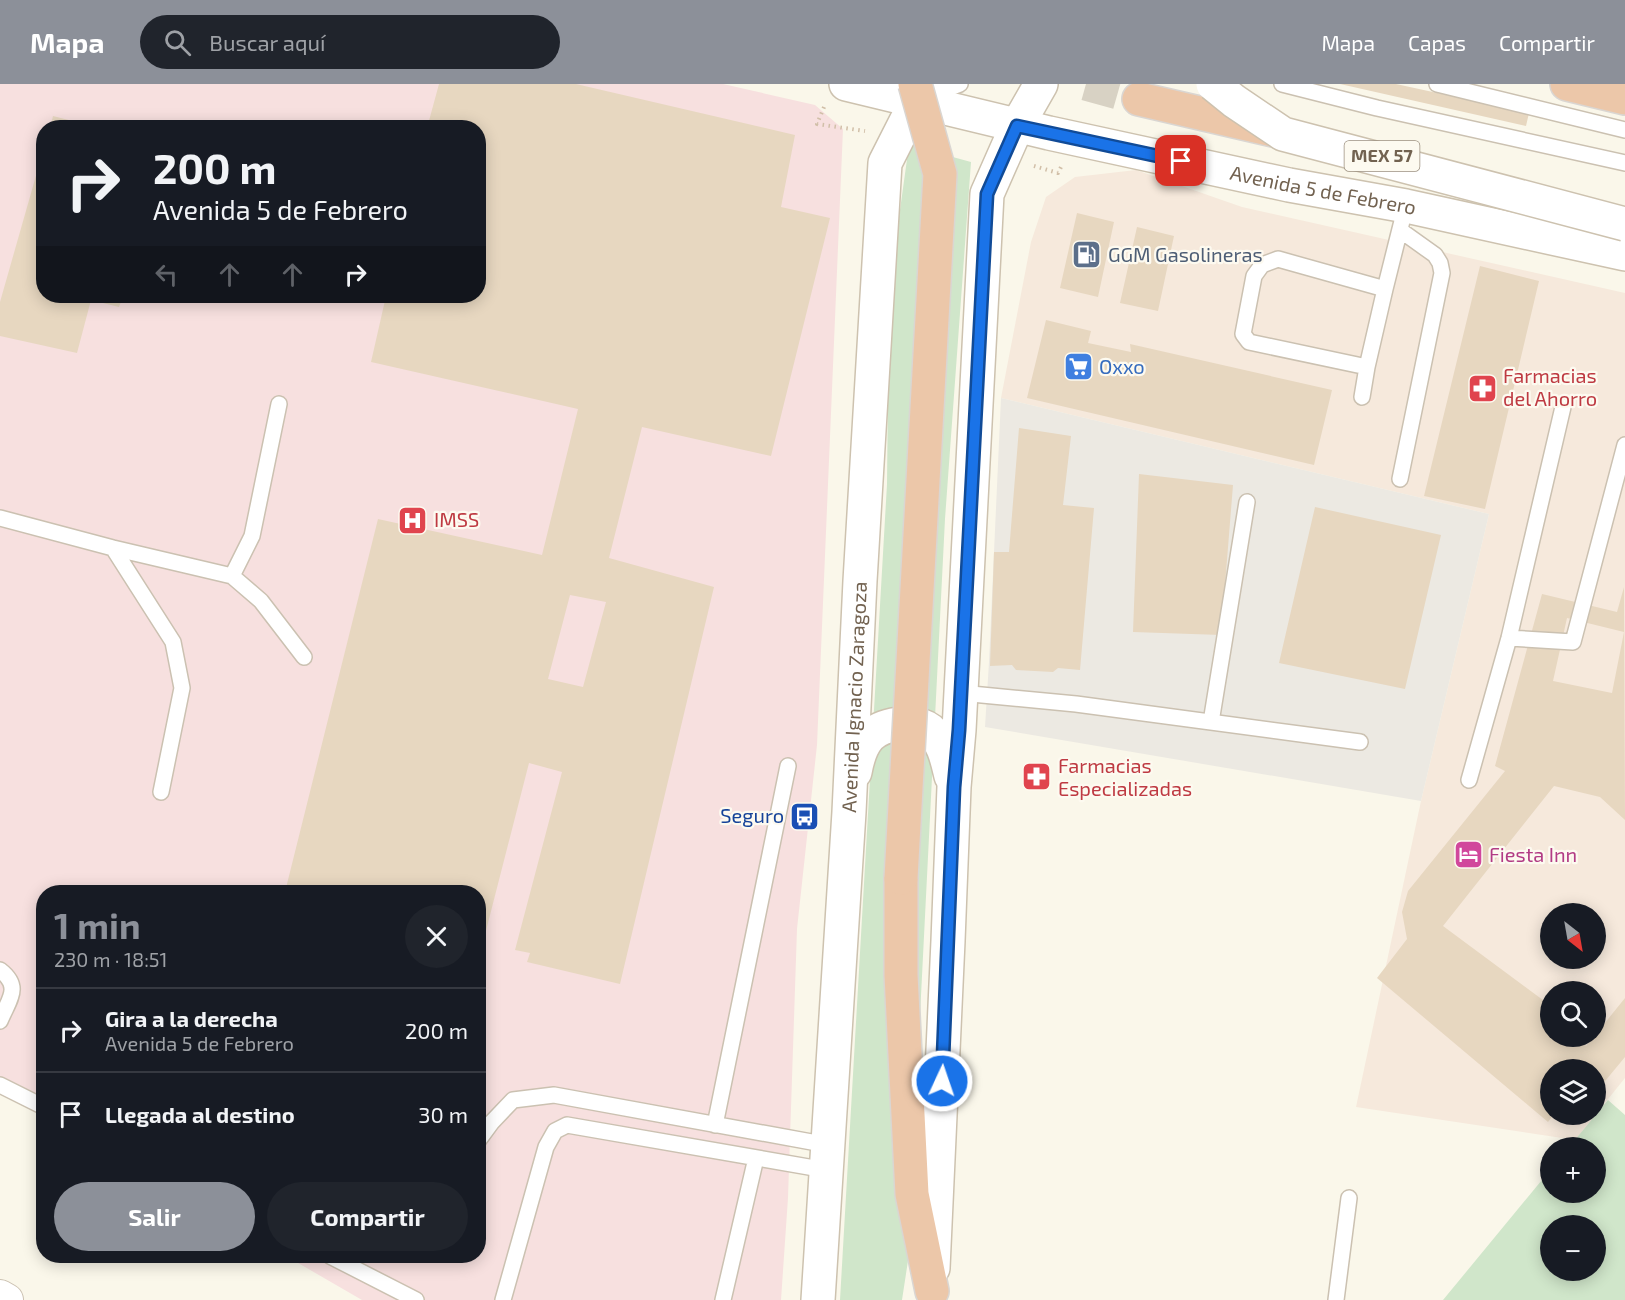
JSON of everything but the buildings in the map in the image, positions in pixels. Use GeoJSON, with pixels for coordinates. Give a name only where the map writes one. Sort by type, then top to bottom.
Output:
{"type":"FeatureCollection","features":[{"type":"Feature","properties":{"kind":"highway"},"geometry":{"type":"LineString","coordinates":[[1567,84],[1625,98]]}},
{"type":"Feature","properties":{"kind":"highway"},"geometry":{"type":"LineString","coordinates":[[919,90],[940,174],[901,878],[901,975],[912,1194],[931,1295]]}},
{"type":"Feature","properties":{"kind":"highway","name":"MEX 57"},"geometry":{"type":"LineString","coordinates":[[1139,99],[1625,213]]}},
{"type":"Feature","properties":{"kind":"main road","name":"Avenida 5 de Febrero"},"geometry":{"type":"LineString","coordinates":[[846,84],[919,90],[1017,126],[1289,185],[1403,218],[1625,254]]}},
{"type":"Feature","properties":{"kind":"main road"},"geometry":{"type":"LineString","coordinates":[[931,1295],[954,787],[987,194],[1017,126],[1041,84]]}},
{"type":"Feature","properties":{"kind":"main road"},"geometry":{"type":"LineString","coordinates":[[1213,84],[1282,134],[1625,224]]}},
{"type":"Feature","properties":{"kind":"main road","name":"Avenida Ignacio Zaragoza"},"geometry":{"type":"LineString","coordinates":[[818,1300],[849,812],[885,164],[919,90]]}},
{"type":"Feature","properties":{"kind":"main road"},"geometry":{"type":"LineString","coordinates":[[849,812],[861,751],[869,737],[895,724],[919,725],[929,729],[939,741],[946,755],[954,787]]}},
{"type":"Feature","properties":{"kind":"street"},"geometry":{"type":"LineString","coordinates":[[0,1296],[7,1300]]}},
{"type":"Feature","properties":{"kind":"lane"},"geometry":{"type":"LineString","coordinates":[[919,90],[945,84]]}},
{"type":"Feature","properties":{"kind":"lane"},"geometry":{"type":"LineString","coordinates":[[919,90],[960,84]]}},
{"type":"Feature","properties":{"kind":"lane"},"geometry":{"type":"LineString","coordinates":[[1282,84],[1377,108],[1625,163]]}},
{"type":"Feature","properties":{"kind":"lane"},"geometry":{"type":"LineString","coordinates":[[1437,84],[1625,130]]}},
{"type":"Feature","properties":{"kind":"lane"},"geometry":{"type":"LineString","coordinates":[[1362,397],[1367,367],[1403,218]]}},
{"type":"Feature","properties":{"kind":"lane"},"geometry":{"type":"LineString","coordinates":[[1401,479],[1442,273],[1435,255],[1403,218]]}},
{"type":"Feature","properties":{"kind":"lane"},"geometry":{"type":"LineString","coordinates":[[1367,367],[1248,342],[1243,334],[1254,276],[1262,265],[1278,259],[1385,289]]}},
{"type":"Feature","properties":{"kind":"lane"},"geometry":{"type":"LineString","coordinates":[[232,576],[252,536],[279,404]]}},
{"type":"Feature","properties":{"kind":"lane"},"geometry":{"type":"LineString","coordinates":[[1469,780],[1509,638],[1563,407]]}},
{"type":"Feature","properties":{"kind":"lane"},"geometry":{"type":"LineString","coordinates":[[1509,638],[1573,642],[1619,492],[1625,445]]}},
{"type":"Feature","properties":{"kind":"lane"},"geometry":{"type":"LineString","coordinates":[[1211,722],[1247,502]]}},
{"type":"Feature","properties":{"kind":"lane"},"geometry":{"type":"LineString","coordinates":[[0,518],[232,576],[261,601],[304,657]]}},
{"type":"Feature","properties":{"kind":"lane"},"geometry":{"type":"LineString","coordinates":[[113,548],[173,642],[182,688],[161,792]]}},
{"type":"Feature","properties":{"kind":"lane"},"geometry":{"type":"LineString","coordinates":[[961,693],[1076,704],[1360,742]]}},
{"type":"Feature","properties":{"kind":"lane"},"geometry":{"type":"LineString","coordinates":[[715,1125],[788,766]]}},
{"type":"Feature","properties":{"kind":"lane"},"geometry":{"type":"LineString","coordinates":[[0,970],[12,982],[13,990],[0,1021]]}},
{"type":"Feature","properties":{"kind":"lane"},"geometry":{"type":"LineString","coordinates":[[0,1085],[36,1103]]}},
{"type":"Feature","properties":{"kind":"lane"},"geometry":{"type":"LineString","coordinates":[[486,1130],[513,1100],[554,1095],[715,1125],[827,1158]]}},
{"type":"Feature","properties":{"kind":"lane"},"geometry":{"type":"LineString","coordinates":[[502,1300],[546,1147],[555,1131],[567,1125],[756,1158],[827,1158]]}},
{"type":"Feature","properties":{"kind":"lane"},"geometry":{"type":"LineString","coordinates":[[723,1300],[756,1158]]}},
{"type":"Feature","properties":{"kind":"lane"},"geometry":{"type":"LineString","coordinates":[[1336,1300],[1349,1198]]}},
{"type":"Feature","properties":{"kind":"lane"},"geometry":{"type":"LineString","coordinates":[[344,1263],[416,1300]]}},
{"type":"Feature","properties":{"kind":"shaded area","name":"IMSS"},"geometry":{"type":"Polygon","coordinates":[[[0,84],[723,84],[815,105],[843,129],[817,745],[797,929],[788,1198],[781,1300],[362,1300],[298,1263],[486,1263],[486,885],[36,885],[36,1111],[0,1090],[0,84]]]}},
{"type":"Feature","properties":{"kind":"shaded area"},"geometry":{"type":"Polygon","coordinates":[[[1136,170],[1242,207],[1625,293],[1625,1078],[1606,1102],[1606,1059],[1540,1059],[1540,1125],[1587,1125],[1577,1137],[1555,1137],[1356,1107],[1421,801],[1489,514],[1001,398],[1031,242],[1046,197],[1075,177],[1136,170]]]}},
{"type":"Feature","properties":{"kind":"shaded area"},"geometry":{"type":"Polygon","coordinates":[[[1001,398],[1489,514],[1421,801],[985,727],[1001,398]]]}},
{"type":"Feature","properties":{"kind":"green space"},"geometry":{"type":"Polygon","coordinates":[[[909,145],[971,162],[945,519],[914,1135],[911,1241],[902,1300],[840,1300],[887,484],[889,289],[909,145]]]}},
{"type":"Feature","properties":{"kind":"green space"},"geometry":{"type":"Polygon","coordinates":[[[1608,1100],[1625,1115],[1625,1300],[1443,1300],[1540,1182],[1540,1203],[1606,1203],[1606,1137],[1577,1137],[1587,1125],[1606,1125],[1606,1102],[1608,1100]]]}},
{"type":"Feature","properties":{"kind":"tunnel"},"geometry":{"type":"LineString","coordinates":[[1086,84],[1139,99]]}},
{"type":"Feature","properties":{"kind":"place","name":"GGM Gasolineras"},"geometry":{"type":"Point","coordinates":[1087,255]}},
{"type":"Feature","properties":{"kind":"place","name":"Oxxo"},"geometry":{"type":"Point","coordinates":[1078,367]}},
{"type":"Feature","properties":{"kind":"place","name":"Farmacias del Ahorro"},"geometry":{"type":"Point","coordinates":[1482,388]}},
{"type":"Feature","properties":{"kind":"place","name":"IMSS"},"geometry":{"type":"Point","coordinates":[413,520]}},
{"type":"Feature","properties":{"kind":"place","name":"Farmacias Especializadas"},"geometry":{"type":"Point","coordinates":[1037,777]}},
{"type":"Feature","properties":{"kind":"place","name":"Seguro"},"geometry":{"type":"Point","coordinates":[805,816]}},
{"type":"Feature","properties":{"kind":"place","name":"Fiesta Inn"},"geometry":{"type":"Point","coordinates":[1468,855]}},
{"type":"Feature","properties":{"kind":"route"},"geometry":{"type":"LineString","coordinates":[[942,1081],[954,787],[959,730],[987,194],[1017,126],[1181,161]]}}]}
